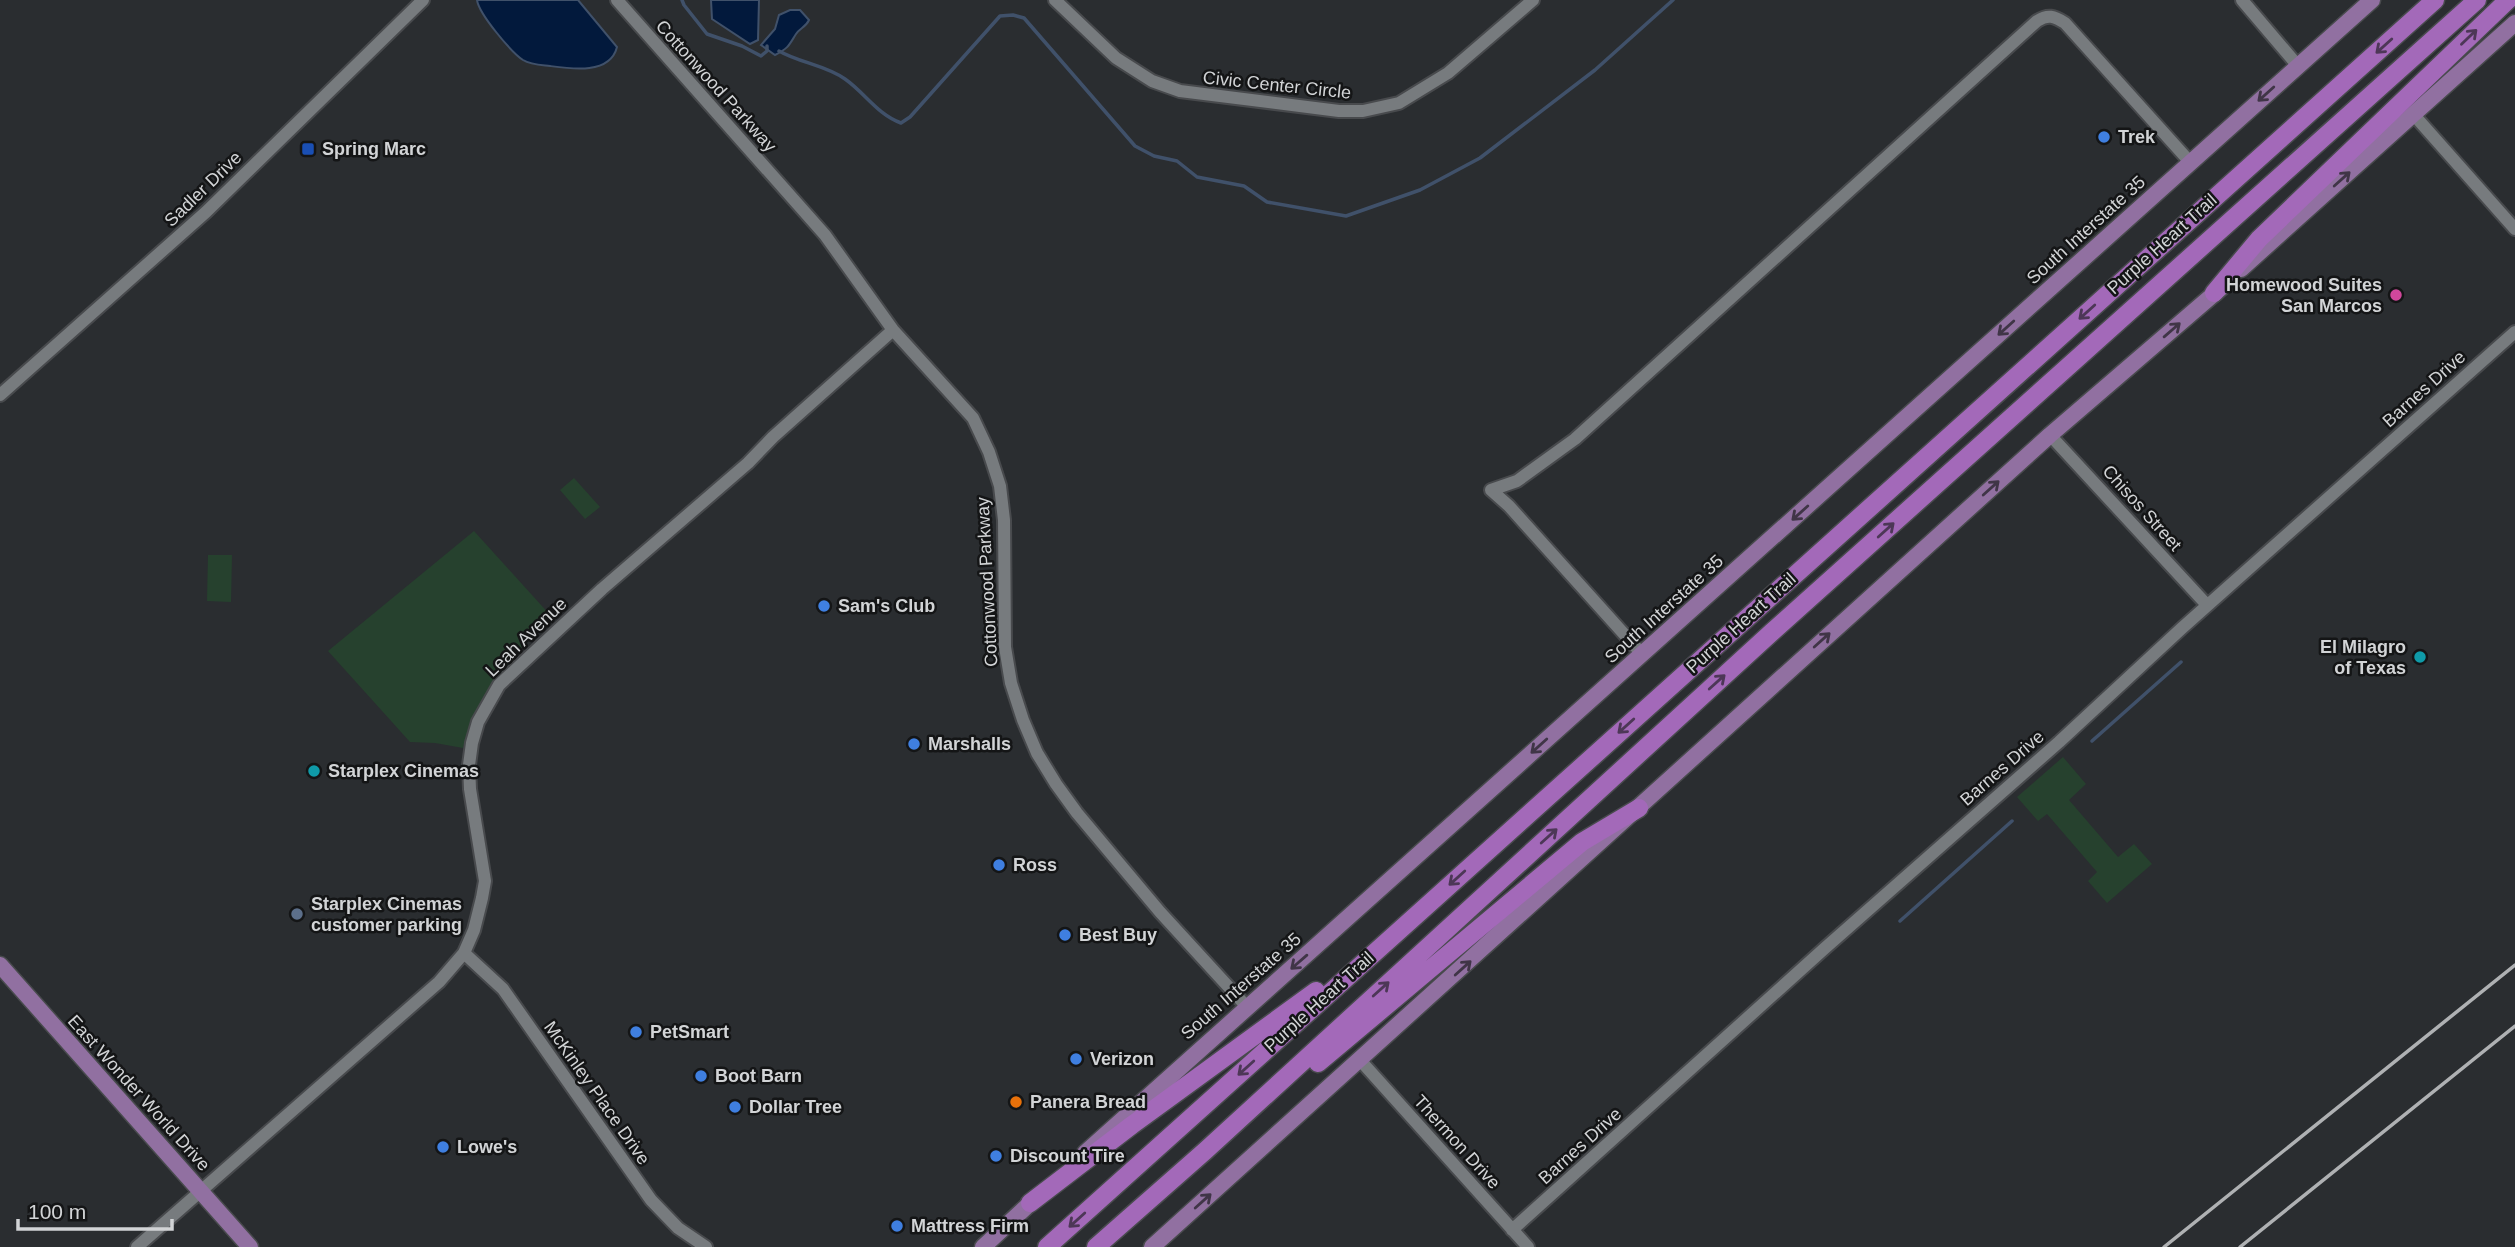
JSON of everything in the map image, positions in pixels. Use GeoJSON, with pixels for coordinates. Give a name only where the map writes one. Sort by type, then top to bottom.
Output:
{"type":"FeatureCollection","features":[{"type":"Feature","properties":{"kind":"highway","name":"Purple Heart Trail"},"geometry":{"type":"LineString","coordinates":[[1047,1247],[2435,0]]}},
{"type":"Feature","properties":{"kind":"highway","name":"Purple Heart Trail"},"geometry":{"type":"LineString","coordinates":[[1096,1247],[1205,1151],[1772,632],[2477,0]]}},
{"type":"Feature","properties":{"kind":"highway"},"geometry":{"type":"LineString","coordinates":[[2214,293],[2259,239],[2508,0]]}},
{"type":"Feature","properties":{"kind":"highway"},"geometry":{"type":"LineString","coordinates":[[1205,1151],[1266,1105],[1582,842],[1639,808]]}},
{"type":"Feature","properties":{"kind":"highway"},"geometry":{"type":"LineString","coordinates":[[1030,1203],[1406,924]]}},
{"type":"Feature","properties":{"kind":"main road","name":"South Interstate 35"},"geometry":{"type":"LineString","coordinates":[[983,1247],[1156,1087],[2372,0]]}},
{"type":"Feature","properties":{"kind":"main road"},"geometry":{"type":"LineString","coordinates":[[1152,1247],[2050,435],[2214,293],[2515,23]]}},
{"type":"Feature","properties":{"kind":"main road","name":"East Wonder World Drive"},"geometry":{"type":"LineString","coordinates":[[0,965],[250,1247]]}},
{"type":"Feature","properties":{"kind":"street","name":"Sadler Drive"},"geometry":{"type":"LineString","coordinates":[[0,395],[206,212],[423,0]]}},
{"type":"Feature","properties":{"kind":"street","name":"Cottonwood Parkway"},"geometry":{"type":"LineString","coordinates":[[617,0],[825,235],[893,330],[972,418],[989,452],[1000,486],[1004,520],[1005,647],[1011,683],[1037,753],[1077,813],[1160,912],[1247,1007]]}},
{"type":"Feature","properties":{"kind":"street","name":"Civic Center Circle"},"geometry":{"type":"LineString","coordinates":[[1055,0],[1116,58],[1152,81],[1180,91],[1339,111],[1363,111],[1399,103],[1448,73],[1533,0]]}},
{"type":"Feature","properties":{"kind":"street"},"geometry":{"type":"LineString","coordinates":[[2242,0],[2298,66]]}},
{"type":"Feature","properties":{"kind":"street"},"geometry":{"type":"LineString","coordinates":[[1642,654],[1510,506],[1491,490],[1517,481],[1575,439],[2045,16],[2055,17],[2065,23],[2190,162]]}},
{"type":"Feature","properties":{"kind":"street"},"geometry":{"type":"LineString","coordinates":[[2414,115],[2514,225]]}},
{"type":"Feature","properties":{"kind":"street","name":"Leah Avenue"},"geometry":{"type":"LineString","coordinates":[[137,1247],[439,982],[464,953],[474,930],[485,881],[470,789],[472,743],[478,722],[499,685],[607,584],[748,463],[893,330]]}},
{"type":"Feature","properties":{"kind":"street","name":"Barnes Drive"},"geometry":{"type":"LineString","coordinates":[[1513,1230],[1825,948],[2059,742],[2207,605],[2515,332]]}},
{"type":"Feature","properties":{"kind":"street","name":"Chisos Street"},"geometry":{"type":"LineString","coordinates":[[2050,435],[2207,605]]}},
{"type":"Feature","properties":{"kind":"street","name":"McKinley Place Drive"},"geometry":{"type":"LineString","coordinates":[[464,953],[503,989],[651,1200],[678,1228],[706,1247]]}},
{"type":"Feature","properties":{"kind":"street","name":"Thermon Drive"},"geometry":{"type":"LineString","coordinates":[[1360,1060],[1528,1247]]}},
{"type":"Feature","properties":{"kind":"green space"},"geometry":{"type":"Polygon","coordinates":[[[574,478],[600,507],[585,519],[560,490],[574,478]]]}},
{"type":"Feature","properties":{"kind":"green space"},"geometry":{"type":"Polygon","coordinates":[[[474,531],[551,616],[487,692],[463,748],[410,742],[328,651],[474,531]]]}},
{"type":"Feature","properties":{"kind":"green space"},"geometry":{"type":"Polygon","coordinates":[[[208,555],[232,555],[231,602],[207,601],[208,555]]]}},
{"type":"Feature","properties":{"kind":"green space"},"geometry":{"type":"Polygon","coordinates":[[[2063,757],[2086,784],[2069,800],[2118,857],[2134,844],[2152,864],[2107,903],[2088,881],[2097,872],[2047,814],[2038,821],[2017,797],[2063,757]]]}},
{"type":"Feature","properties":{"kind":"water"},"geometry":{"type":"Polygon","coordinates":[[[477,0],[578,0],[617,47],[607,62],[589,68],[529,63],[518,56],[496,32],[477,0]]]}},
{"type":"Feature","properties":{"kind":"water"},"geometry":{"type":"Polygon","coordinates":[[[711,0],[759,0],[758,40],[750,44],[712,19],[711,0]]]}},
{"type":"Feature","properties":{"kind":"water"},"geometry":{"type":"Polygon","coordinates":[[[790,10],[800,10],[809,20],[788,46],[775,55],[761,45],[775,29],[779,15],[790,10]]]}},
{"type":"Feature","properties":{"kind":"waterway"},"geometry":{"type":"LineString","coordinates":[[682,0],[707,34],[761,56],[767,51],[767,46]]}},
{"type":"Feature","properties":{"kind":"waterway"},"geometry":{"type":"LineString","coordinates":[[779,51],[837,74],[878,109],[901,123],[910,117],[1000,16],[1024,18],[1135,146],[1154,156],[1177,161],[1197,177],[1244,186],[1267,202],[1346,216],[1420,190],[1480,158],[1595,70],[1673,0]]}},
{"type":"Feature","properties":{"kind":"waterway"},"geometry":{"type":"LineString","coordinates":[[2092,741],[2181,662]]}},
{"type":"Feature","properties":{"kind":"waterway"},"geometry":{"type":"LineString","coordinates":[[1900,921],[2012,821]]}},
{"type":"Feature","properties":{"kind":"railway"},"geometry":{"type":"LineString","coordinates":[[2164,1247],[2515,965]]}},
{"type":"Feature","properties":{"kind":"railway"},"geometry":{"type":"LineString","coordinates":[[2240,1247],[2515,1026]]}},
{"type":"Feature","properties":{"kind":"place","name":"Trek"},"geometry":{"type":"Point","coordinates":[2104,137]}},
{"type":"Feature","properties":{"kind":"place","name":"Spring Marc"},"geometry":{"type":"Point","coordinates":[308,149]}},
{"type":"Feature","properties":{"kind":"place","name":"Homewood Suites San Marcos"},"geometry":{"type":"Point","coordinates":[2396,295]}},
{"type":"Feature","properties":{"kind":"place","name":"Sam's Club"},"geometry":{"type":"Point","coordinates":[824,606]}},
{"type":"Feature","properties":{"kind":"place","name":"El Milagro of Texas"},"geometry":{"type":"Point","coordinates":[2420,657]}},
{"type":"Feature","properties":{"kind":"place","name":"Marshalls"},"geometry":{"type":"Point","coordinates":[914,744]}},
{"type":"Feature","properties":{"kind":"place","name":"Starplex Cinemas"},"geometry":{"type":"Point","coordinates":[314,771]}},
{"type":"Feature","properties":{"kind":"place","name":"Ross"},"geometry":{"type":"Point","coordinates":[999,865]}},
{"type":"Feature","properties":{"kind":"place","name":"Starplex Cinemas customer parking"},"geometry":{"type":"Point","coordinates":[297,914]}},
{"type":"Feature","properties":{"kind":"place","name":"Best Buy"},"geometry":{"type":"Point","coordinates":[1065,935]}},
{"type":"Feature","properties":{"kind":"place","name":"PetSmart"},"geometry":{"type":"Point","coordinates":[636,1032]}},
{"type":"Feature","properties":{"kind":"place","name":"Verizon"},"geometry":{"type":"Point","coordinates":[1076,1059]}},
{"type":"Feature","properties":{"kind":"place","name":"Boot Barn"},"geometry":{"type":"Point","coordinates":[701,1076]}},
{"type":"Feature","properties":{"kind":"place","name":"Panera Bread"},"geometry":{"type":"Point","coordinates":[1016,1102]}},
{"type":"Feature","properties":{"kind":"place","name":"Dollar Tree"},"geometry":{"type":"Point","coordinates":[735,1107]}},
{"type":"Feature","properties":{"kind":"place","name":"Lowe's"},"geometry":{"type":"Point","coordinates":[443,1147]}},
{"type":"Feature","properties":{"kind":"place","name":"Discount Tire"},"geometry":{"type":"Point","coordinates":[996,1156]}},
{"type":"Feature","properties":{"kind":"place","name":"Mattress Firm"},"geometry":{"type":"Point","coordinates":[897,1226]}}]}
